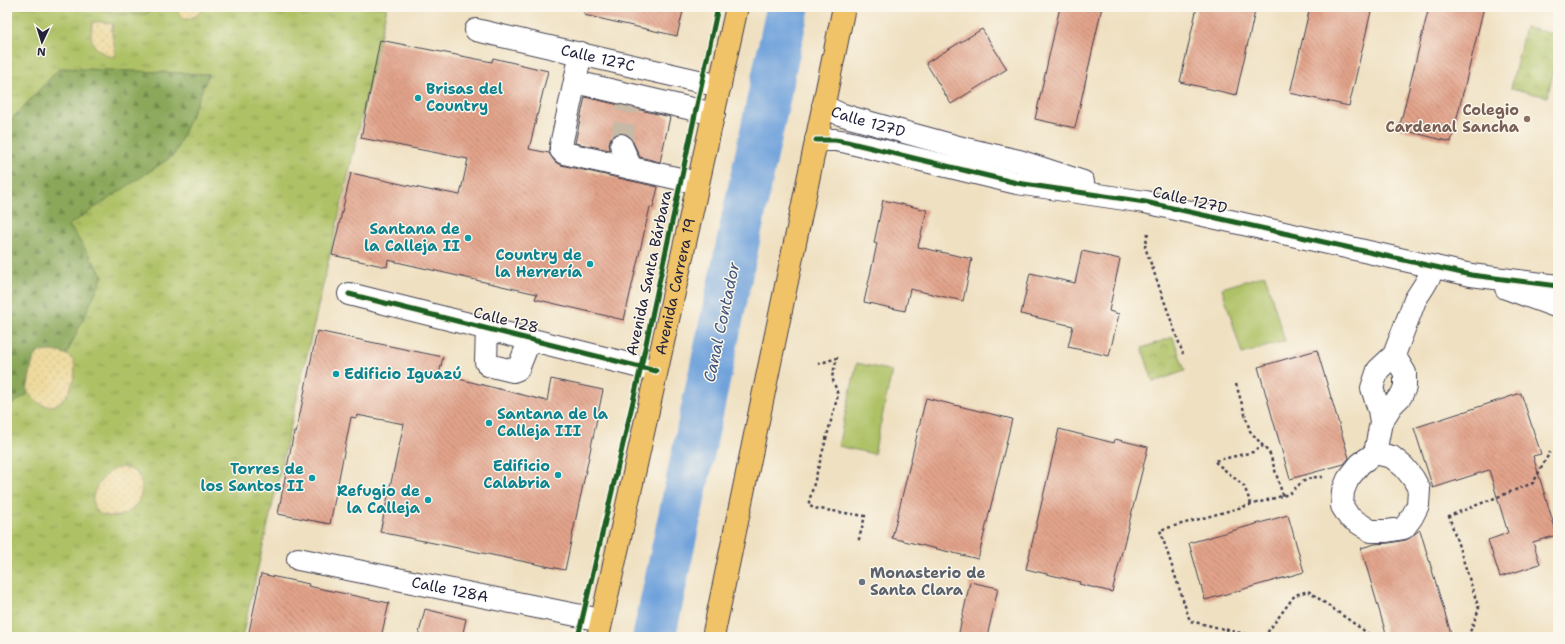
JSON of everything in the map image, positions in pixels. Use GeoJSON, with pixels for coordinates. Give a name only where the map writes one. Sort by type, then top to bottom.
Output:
{"type":"FeatureCollection","features":[{"type":"Feature","properties":{"kind":"main road","name":"Avenida Carrera 19"},"geometry":{"type":"LineString","coordinates":[[600,628],[737,7]]}},
{"type":"Feature","properties":{"kind":"main road"},"geometry":{"type":"LineString","coordinates":[[713,637],[844,7]]}},
{"type":"Feature","properties":{"kind":"street","name":"Calle 127C"},"geometry":{"type":"LineString","coordinates":[[476,30],[720,86]]}},
{"type":"Feature","properties":{"kind":"street"},"geometry":{"type":"LineString","coordinates":[[581,53],[561,150],[564,153],[698,183]]}},
{"type":"Feature","properties":{"kind":"street"},"geometry":{"type":"LineString","coordinates":[[630,97],[636,66]]}},
{"type":"Feature","properties":{"kind":"street"},"geometry":{"type":"LineString","coordinates":[[575,82],[630,97],[714,114]]}},
{"type":"Feature","properties":{"kind":"street","name":"Calle 127D"},"geometry":{"type":"LineString","coordinates":[[823,106],[853,118],[966,149],[1019,161],[1145,202]]}},
{"type":"Feature","properties":{"kind":"street","name":"Calle 127D"},"geometry":{"type":"LineString","coordinates":[[816,140],[835,140],[847,142],[1017,183],[1145,202],[1471,275],[1558,286]]}},
{"type":"Feature","properties":{"kind":"street"},"geometry":{"type":"LineString","coordinates":[[620,145],[631,168]]}},
{"type":"Feature","properties":{"kind":"street"},"geometry":{"type":"LineString","coordinates":[[1375,454],[1381,422],[1372,388],[1378,370],[1394,355],[1415,300],[1434,267]]}},
{"type":"Feature","properties":{"kind":"street","name":"Calle 127D"},"geometry":{"type":"LineString","coordinates":[[1471,275],[1558,307]]}},
{"type":"Feature","properties":{"kind":"street","name":"Calle 128"},"geometry":{"type":"LineString","coordinates":[[349,294],[656,371]]}},
{"type":"Feature","properties":{"kind":"street"},"geometry":{"type":"LineString","coordinates":[[487,328],[486,362],[488,365],[513,371],[518,369],[530,339]]}},
{"type":"Feature","properties":{"kind":"street"},"geometry":{"type":"LineString","coordinates":[[1381,422],[1392,405],[1401,396],[1405,387],[1405,372],[1394,355]]}},
{"type":"Feature","properties":{"kind":"street"},"geometry":{"type":"LineString","coordinates":[[1375,454],[1392,457],[1409,473],[1419,489],[1418,505],[1404,528],[1371,532],[1349,517],[1342,506],[1343,491],[1348,479],[1360,464],[1375,454]]}},
{"type":"Feature","properties":{"kind":"street","name":"Calle 128A"},"geometry":{"type":"LineString","coordinates":[[298,559],[600,628]]}},
{"type":"Feature","properties":{"kind":"path"},"geometry":{"type":"LineString","coordinates":[[1148,233],[1145,247],[1183,354]]}},
{"type":"Feature","properties":{"kind":"path"},"geometry":{"type":"LineString","coordinates":[[818,364],[837,358],[832,377],[838,395],[809,505],[813,508],[865,516],[858,543]]}},
{"type":"Feature","properties":{"kind":"path"},"geometry":{"type":"LineString","coordinates":[[1236,384],[1250,431],[1270,454],[1283,496]]}},
{"type":"Feature","properties":{"kind":"path"},"geometry":{"type":"LineString","coordinates":[[1251,504],[1244,486],[1214,461],[1253,452],[1263,446]]}},
{"type":"Feature","properties":{"kind":"path"},"geometry":{"type":"LineString","coordinates":[[1468,637],[1479,609],[1449,516],[1532,483],[1550,452]]}},
{"type":"Feature","properties":{"kind":"path"},"geometry":{"type":"LineString","coordinates":[[1258,637],[1190,621],[1160,530],[1289,494],[1304,479],[1316,477],[1348,479]]}},
{"type":"Feature","properties":{"kind":"path"},"geometry":{"type":"LineString","coordinates":[[1264,637],[1295,595],[1308,591],[1373,637]]}},
{"type":"Feature","properties":{"kind":"green space"},"geometry":{"type":"Polygon","coordinates":[[[7,7],[387,7],[242,637],[7,637],[7,7]]]}},
{"type":"Feature","properties":{"kind":"green space"},"geometry":{"type":"Polygon","coordinates":[[[92,7],[161,7],[145,14],[117,14],[92,7]]]}},
{"type":"Feature","properties":{"kind":"green space"},"geometry":{"type":"Polygon","coordinates":[[[1525,27],[1558,35],[1558,54],[1547,97],[1511,88],[1525,27]]]}},
{"type":"Feature","properties":{"kind":"green space"},"geometry":{"type":"Polygon","coordinates":[[[60,68],[209,74],[174,155],[69,225],[103,276],[58,373],[7,408],[7,124],[60,68]]]}},
{"type":"Feature","properties":{"kind":"green space"},"geometry":{"type":"Polygon","coordinates":[[[1265,275],[1285,341],[1242,354],[1222,288],[1265,275]]]}},
{"type":"Feature","properties":{"kind":"green space"},"geometry":{"type":"Polygon","coordinates":[[[1173,337],[1185,371],[1153,382],[1142,348],[1173,337]]]}},
{"type":"Feature","properties":{"kind":"green space"},"geometry":{"type":"Polygon","coordinates":[[[857,363],[892,371],[874,454],[838,446],[857,363]]]}},
{"type":"Feature","properties":{"kind":"sand"},"geometry":{"type":"Polygon","coordinates":[[[182,7],[205,7],[196,16],[185,20],[177,11],[182,7]]]}},
{"type":"Feature","properties":{"kind":"sand"},"geometry":{"type":"Polygon","coordinates":[[[93,22],[113,24],[112,36],[115,47],[115,55],[111,57],[100,51],[93,44],[91,35],[93,22]]]}},
{"type":"Feature","properties":{"kind":"sand"},"geometry":{"type":"Polygon","coordinates":[[[51,351],[69,356],[74,365],[75,374],[72,385],[66,396],[59,403],[49,406],[39,403],[27,391],[33,360],[39,352],[51,351]]]}},
{"type":"Feature","properties":{"kind":"sand"},"geometry":{"type":"Polygon","coordinates":[[[123,467],[132,470],[138,476],[142,491],[139,499],[135,507],[128,513],[119,516],[100,514],[93,505],[94,493],[100,481],[109,472],[123,467]]]}},
{"type":"Feature","properties":{"kind":"building"},"geometry":{"type":"Polygon","coordinates":[[[584,7],[684,7],[677,36],[584,15],[584,7]]]}},
{"type":"Feature","properties":{"kind":"building"},"geometry":{"type":"Polygon","coordinates":[[[1060,7],[1102,7],[1075,128],[1035,119],[1060,7]]]}},
{"type":"Feature","properties":{"kind":"building"},"geometry":{"type":"Polygon","coordinates":[[[1197,7],[1256,7],[1236,95],[1180,82],[1197,7]]]}},
{"type":"Feature","properties":{"kind":"building"},"geometry":{"type":"Polygon","coordinates":[[[1310,7],[1372,7],[1349,106],[1290,93],[1310,7]]]}},
{"type":"Feature","properties":{"kind":"building"},"geometry":{"type":"Polygon","coordinates":[[[1429,7],[1484,7],[1451,142],[1399,129],[1429,7]]]}},
{"type":"Feature","properties":{"kind":"building"},"geometry":{"type":"Polygon","coordinates":[[[982,29],[1007,69],[951,104],[926,63],[982,29]]]}},
{"type":"Feature","properties":{"kind":"building"},"geometry":{"type":"Polygon","coordinates":[[[380,40],[492,62],[493,58],[548,71],[529,149],[549,153],[555,162],[561,165],[658,187],[653,208],[650,207],[624,320],[535,299],[537,294],[388,260],[387,267],[332,255],[351,173],[433,191],[460,195],[468,159],[361,138],[380,40]]]}},
{"type":"Feature","properties":{"kind":"building"},"geometry":{"type":"Polygon","coordinates":[[[585,97],[670,117],[660,162],[640,157],[629,135],[623,133],[616,133],[611,137],[609,144],[610,150],[575,143],[585,97]]]}},
{"type":"Feature","properties":{"kind":"building"},"geometry":{"type":"Polygon","coordinates":[[[883,200],[927,210],[918,247],[972,259],[963,301],[910,289],[905,311],[864,302],[877,244],[874,243],[883,200]]]}},
{"type":"Feature","properties":{"kind":"building"},"geometry":{"type":"Polygon","coordinates":[[[1082,251],[1120,259],[1109,311],[1119,314],[1109,356],[1068,347],[1073,326],[1021,314],[1030,273],[1075,283],[1082,251]]]}},
{"type":"Feature","properties":{"kind":"building"},"geometry":{"type":"Polygon","coordinates":[[[317,331],[443,357],[439,374],[547,401],[551,379],[603,390],[565,570],[380,532],[404,424],[357,415],[356,418],[351,417],[330,524],[278,514],[294,432],[296,433],[317,331]]]}},
{"type":"Feature","properties":{"kind":"building"},"geometry":{"type":"Polygon","coordinates":[[[1317,350],[1349,458],[1344,464],[1290,479],[1258,367],[1317,350]]]}},
{"type":"Feature","properties":{"kind":"building"},"geometry":{"type":"Polygon","coordinates":[[[1521,393],[1541,454],[1533,456],[1557,535],[1533,542],[1540,564],[1500,577],[1488,540],[1508,533],[1489,470],[1433,488],[1414,428],[1521,393]]]}},
{"type":"Feature","properties":{"kind":"building"},"geometry":{"type":"Polygon","coordinates":[[[926,398],[1012,419],[978,559],[892,538],[926,398]]]}},
{"type":"Feature","properties":{"kind":"building"},"geometry":{"type":"Polygon","coordinates":[[[1059,429],[1114,443],[1115,439],[1148,447],[1112,592],[1079,584],[1080,582],[1026,569],[1059,429]]]}},
{"type":"Feature","properties":{"kind":"building"},"geometry":{"type":"Polygon","coordinates":[[[1288,515],[1304,572],[1205,600],[1189,543],[1288,515]]]}},
{"type":"Feature","properties":{"kind":"building"},"geometry":{"type":"Polygon","coordinates":[[[1420,530],[1452,637],[1387,637],[1361,548],[1375,544],[1406,540],[1420,530]]]}},
{"type":"Feature","properties":{"kind":"building"},"geometry":{"type":"Polygon","coordinates":[[[261,574],[309,584],[308,586],[389,603],[381,637],[248,637],[261,574]]]}},
{"type":"Feature","properties":{"kind":"building"},"geometry":{"type":"Polygon","coordinates":[[[970,582],[998,588],[987,637],[958,637],[970,582]]]}},
{"type":"Feature","properties":{"kind":"building"},"geometry":{"type":"Polygon","coordinates":[[[425,609],[466,619],[462,637],[418,637],[425,609]]]}},
{"type":"Feature","properties":{"kind":"waterway","name":"Canal Contador"},"geometry":{"type":"LineString","coordinates":[[654,637],[788,7]]}},
{"type":"Feature","properties":{"kind":"tunnel"},"geometry":{"type":"LineString","coordinates":[[621,145],[629,99]]}},
{"type":"Feature","properties":{"kind":"cycle path","name":"Avenida Santa Bárbara"},"geometry":{"type":"LineString","coordinates":[[578,637],[641,367],[718,7]]}},
{"type":"Feature","properties":{"kind":"cycle path"},"geometry":{"type":"LineString","coordinates":[[816,140],[835,140],[847,142],[1017,183],[1145,202],[1471,275],[1558,286]]}},
{"type":"Feature","properties":{"kind":"cycle path"},"geometry":{"type":"LineString","coordinates":[[349,294],[656,371]]}},
{"type":"Feature","properties":{"kind":"place","name":"Brisas del Country"},"geometry":{"type":"Point","coordinates":[418,98]}},
{"type":"Feature","properties":{"kind":"place","name":"Colegio Cardenal Sancha"},"geometry":{"type":"Point","coordinates":[1527,119]}},
{"type":"Feature","properties":{"kind":"place","name":"Santana de la Calleja II"},"geometry":{"type":"Point","coordinates":[468,238]}},
{"type":"Feature","properties":{"kind":"place","name":"Country de la Herrería"},"geometry":{"type":"Point","coordinates":[590,264]}},
{"type":"Feature","properties":{"kind":"place","name":"Edificio Iguazú"},"geometry":{"type":"Point","coordinates":[336,374]}},
{"type":"Feature","properties":{"kind":"place","name":"Santana de la Calleja III"},"geometry":{"type":"Point","coordinates":[489,423]}},
{"type":"Feature","properties":{"kind":"place","name":"Edificio Calabria"},"geometry":{"type":"Point","coordinates":[558,475]}},
{"type":"Feature","properties":{"kind":"place","name":"Torres de los Santos II"},"geometry":{"type":"Point","coordinates":[312,478]}},
{"type":"Feature","properties":{"kind":"place","name":"Refugio de la Calleja"},"geometry":{"type":"Point","coordinates":[428,500]}},
{"type":"Feature","properties":{"kind":"place","name":"Monasterio de Santa Clara"},"geometry":{"type":"Point","coordinates":[862,582]}}]}
